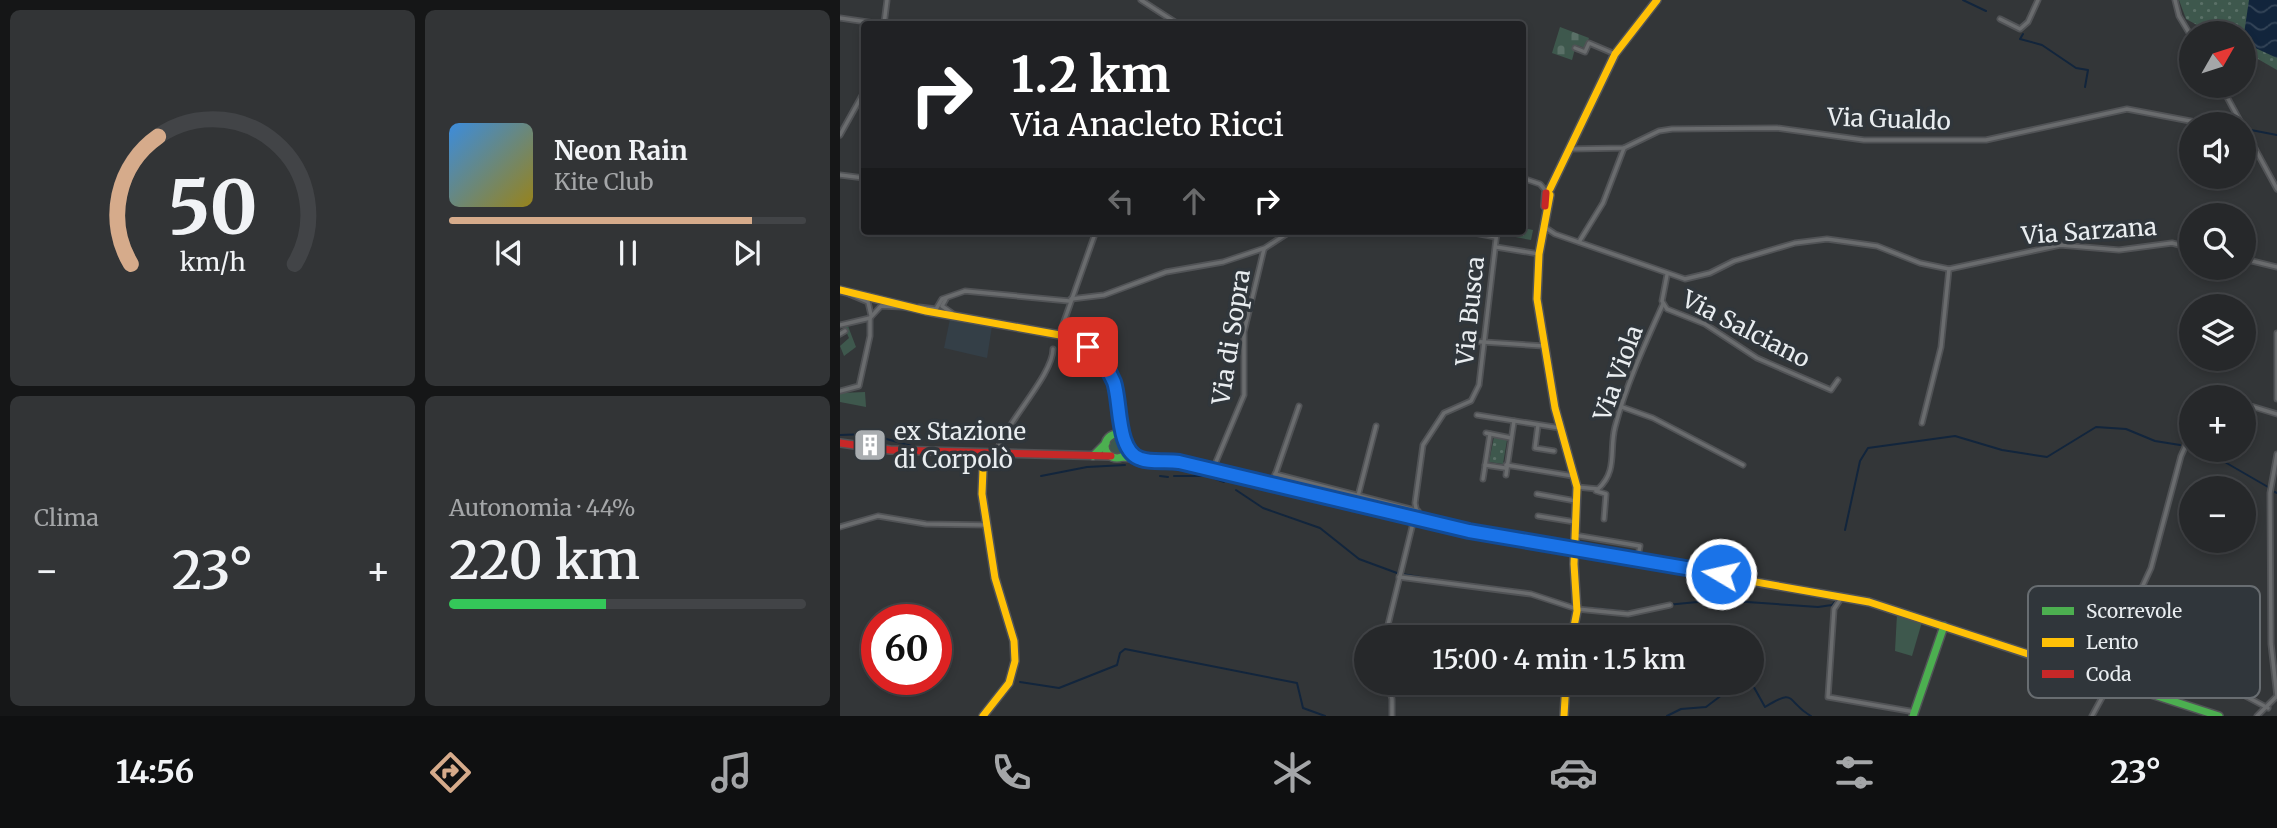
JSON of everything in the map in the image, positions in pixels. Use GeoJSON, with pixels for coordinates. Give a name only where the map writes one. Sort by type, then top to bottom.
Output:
{"type":"FeatureCollection","features":[{"type":"Feature","properties":{"kind":"main road"},"geometry":{"type":"LineString","coordinates":[[1574,625],[1577,609],[1574,536],[1577,487],[1560,428],[1537,299],[1542,226],[1549,191],[1615,54],[1657,0]]}},
{"type":"Feature","properties":{"kind":"main road"},"geometry":{"type":"LineString","coordinates":[[844,291],[914,309],[1059,334],[1088,347],[1105,364],[1114,382],[1118,419],[1124,436],[1129,447],[1142,460]]}},
{"type":"Feature","properties":{"kind":"main road"},"geometry":{"type":"LineString","coordinates":[[1090,457],[1112,435],[1118,419]]}},
{"type":"Feature","properties":{"kind":"main road"},"geometry":{"type":"LineString","coordinates":[[1112,435],[1124,436]]}},
{"type":"Feature","properties":{"kind":"main road"},"geometry":{"type":"LineString","coordinates":[[840,443],[890,450],[1111,456],[1179,462],[1562,548],[1843,596],[2028,653]]}},
{"type":"Feature","properties":{"kind":"main road"},"geometry":{"type":"LineString","coordinates":[[1105,443],[1106,451],[1111,456]]}},
{"type":"Feature","properties":{"kind":"main road"},"geometry":{"type":"LineString","coordinates":[[1122,457],[1129,447]]}},
{"type":"Feature","properties":{"kind":"main road"},"geometry":{"type":"LineString","coordinates":[[983,716],[1009,683],[1015,661],[1014,641],[995,578],[981,477],[983,469],[994,454]]}},
{"type":"Feature","properties":{"kind":"main road"},"geometry":{"type":"LineString","coordinates":[[1562,548],[1574,536]]}},
{"type":"Feature","properties":{"kind":"main road"},"geometry":{"type":"LineString","coordinates":[[1914,714],[1944,626]]}},
{"type":"Feature","properties":{"kind":"main road"},"geometry":{"type":"LineString","coordinates":[[1564,716],[1565,695]]}},
{"type":"Feature","properties":{"kind":"main road"},"geometry":{"type":"LineString","coordinates":[[2164,698],[2219,716]]}},
{"type":"Feature","properties":{"kind":"street"},"geometry":{"type":"LineString","coordinates":[[884,21],[887,0]]}},
{"type":"Feature","properties":{"kind":"street"},"geometry":{"type":"LineString","coordinates":[[1141,0],[1173,21]]}},
{"type":"Feature","properties":{"kind":"street"},"geometry":{"type":"LineString","coordinates":[[2000,19],[2020,29],[2028,22],[2038,0]]}},
{"type":"Feature","properties":{"kind":"street"},"geometry":{"type":"LineString","coordinates":[[2175,0],[2182,21]]}},
{"type":"Feature","properties":{"kind":"street"},"geometry":{"type":"LineString","coordinates":[[840,18],[862,21]]}},
{"type":"Feature","properties":{"kind":"street"},"geometry":{"type":"LineString","coordinates":[[1575,48],[1585,52],[1589,43],[1615,54]]}},
{"type":"Feature","properties":{"kind":"street"},"geometry":{"type":"LineString","coordinates":[[840,135],[861,97]]}},
{"type":"Feature","properties":{"kind":"street","name":"Via Gualdo"},"geometry":{"type":"LineString","coordinates":[[1570,149],[1624,148],[1659,131],[1672,129],[1777,128],[1850,139],[1986,140],[2127,109],[2179,119]]}},
{"type":"Feature","properties":{"kind":"street"},"geometry":{"type":"LineString","coordinates":[[1578,242],[1603,203],[1624,148]]}},
{"type":"Feature","properties":{"kind":"street"},"geometry":{"type":"LineString","coordinates":[[2256,150],[2277,189]]}},
{"type":"Feature","properties":{"kind":"street"},"geometry":{"type":"LineString","coordinates":[[840,175],[861,178]]}},
{"type":"Feature","properties":{"kind":"street"},"geometry":{"type":"LineString","coordinates":[[1526,179],[1549,191]]}},
{"type":"Feature","properties":{"kind":"street","name":"Via Sarzana"},"geometry":{"type":"LineString","coordinates":[[1542,226],[1578,242],[1632,258],[1667,275],[1695,278],[1759,253],[1795,243],[1827,239],[1858,242],[1920,263],[1949,269],[2060,246],[2119,250],[2164,243],[2179,246]]}},
{"type":"Feature","properties":{"kind":"street"},"geometry":{"type":"LineString","coordinates":[[1061,330],[1094,235]]}},
{"type":"Feature","properties":{"kind":"street"},"geometry":{"type":"LineString","coordinates":[[914,309],[936,309],[940,301],[965,291],[1031,299],[1070,300],[1104,295],[1166,272],[1223,262],[1265,248],[1285,235]]}},
{"type":"Feature","properties":{"kind":"street","name":"Via Busca"},"geometry":{"type":"LineString","coordinates":[[1417,516],[1415,503],[1423,446],[1444,413],[1467,403],[1475,396],[1483,370],[1496,237],[1485,235]]}},
{"type":"Feature","properties":{"kind":"street"},"geometry":{"type":"LineString","coordinates":[[1495,247],[1539,254]]}},
{"type":"Feature","properties":{"kind":"street","name":"Via di Sopra"},"geometry":{"type":"LineString","coordinates":[[1213,470],[1241,404],[1245,377],[1244,332],[1265,248]]}},
{"type":"Feature","properties":{"kind":"street"},"geometry":{"type":"LineString","coordinates":[[2256,262],[2277,267]]}},
{"type":"Feature","properties":{"kind":"street"},"geometry":{"type":"LineString","coordinates":[[1922,423],[1941,347],[1949,269]]}},
{"type":"Feature","properties":{"kind":"street","name":"Via Salciano"},"geometry":{"type":"LineString","coordinates":[[1667,275],[1662,304],[1673,312],[1719,331],[1746,352],[1777,368],[1831,390],[1838,380]]}},
{"type":"Feature","properties":{"kind":"street"},"geometry":{"type":"LineString","coordinates":[[840,391],[855,390],[859,386],[870,336],[870,305],[844,291]]}},
{"type":"Feature","properties":{"kind":"street"},"geometry":{"type":"LineString","coordinates":[[948,297],[943,303],[944,308],[966,319]]}},
{"type":"Feature","properties":{"kind":"street","name":"Via Viola"},"geometry":{"type":"LineString","coordinates":[[1594,490],[1611,473],[1614,431],[1662,304]]}},
{"type":"Feature","properties":{"kind":"street"},"geometry":{"type":"LineString","coordinates":[[840,325],[870,318],[881,306],[905,306]]}},
{"type":"Feature","properties":{"kind":"street"},"geometry":{"type":"LineString","coordinates":[[840,334],[845,331]]}},
{"type":"Feature","properties":{"kind":"street"},"geometry":{"type":"LineString","coordinates":[[2277,334],[2277,399]]}},
{"type":"Feature","properties":{"kind":"street"},"geometry":{"type":"LineString","coordinates":[[1468,341],[1544,346]]}},
{"type":"Feature","properties":{"kind":"street"},"geometry":{"type":"LineString","coordinates":[[994,454],[1017,412],[1049,365],[1053,349]]}},
{"type":"Feature","properties":{"kind":"street"},"geometry":{"type":"LineString","coordinates":[[1272,484],[1300,406]]}},
{"type":"Feature","properties":{"kind":"street"},"geometry":{"type":"LineString","coordinates":[[1622,407],[1665,424],[1743,466]]}},
{"type":"Feature","properties":{"kind":"street"},"geometry":{"type":"LineString","coordinates":[[2256,408],[2277,414]]}},
{"type":"Feature","properties":{"kind":"street"},"geometry":{"type":"LineString","coordinates":[[1477,415],[1560,428]]}},
{"type":"Feature","properties":{"kind":"street"},"geometry":{"type":"LineString","coordinates":[[1506,475],[1514,421]]}},
{"type":"Feature","properties":{"kind":"street"},"geometry":{"type":"LineString","coordinates":[[1538,425],[1535,448],[1554,451]]}},
{"type":"Feature","properties":{"kind":"street"},"geometry":{"type":"LineString","coordinates":[[1358,496],[1377,426]]}},
{"type":"Feature","properties":{"kind":"street"},"geometry":{"type":"LineString","coordinates":[[1483,479],[1488,433],[1511,438]]}},
{"type":"Feature","properties":{"kind":"street"},"geometry":{"type":"LineString","coordinates":[[2257,716],[2268,708],[2277,696],[2271,645],[2270,486],[2277,454]]}},
{"type":"Feature","properties":{"kind":"street"},"geometry":{"type":"LineString","coordinates":[[2143,586],[2151,568],[2179,462]]}},
{"type":"Feature","properties":{"kind":"street"},"geometry":{"type":"LineString","coordinates":[[1485,465],[1575,476]]}},
{"type":"Feature","properties":{"kind":"street"},"geometry":{"type":"LineString","coordinates":[[1275,474],[1358,496],[1417,516],[1388,625]]}},
{"type":"Feature","properties":{"kind":"street"},"geometry":{"type":"LineString","coordinates":[[2270,486],[2277,489]]}},
{"type":"Feature","properties":{"kind":"street"},"geometry":{"type":"LineString","coordinates":[[1577,487],[1606,494],[1604,519]]}},
{"type":"Feature","properties":{"kind":"street"},"geometry":{"type":"LineString","coordinates":[[1537,494],[1576,501]]}},
{"type":"Feature","properties":{"kind":"street"},"geometry":{"type":"LineString","coordinates":[[840,527],[878,516],[926,524],[987,526]]}},
{"type":"Feature","properties":{"kind":"street"},"geometry":{"type":"LineString","coordinates":[[1538,516],[1575,522]]}},
{"type":"Feature","properties":{"kind":"street"},"geometry":{"type":"LineString","coordinates":[[1574,536],[1640,546],[1637,561]]}},
{"type":"Feature","properties":{"kind":"street"},"geometry":{"type":"LineString","coordinates":[[1399,577],[1531,594],[1577,609],[1628,614],[1670,605]]}},
{"type":"Feature","properties":{"kind":"street"},"geometry":{"type":"LineString","coordinates":[[1843,596],[1834,609],[1828,697],[1914,714]]}},
{"type":"Feature","properties":{"kind":"street"},"geometry":{"type":"LineString","coordinates":[[1391,695],[1392,716]]}},
{"type":"Feature","properties":{"kind":"street"},"geometry":{"type":"LineString","coordinates":[[2092,716],[2103,698]]}},
{"type":"Feature","properties":{"kind":"street"},"geometry":{"type":"LineString","coordinates":[[2249,698],[2268,708]]}},
{"type":"Feature","properties":{"kind":"shaded area"},"geometry":{"type":"Polygon","coordinates":[[[950,319],[992,326],[987,358],[944,348],[950,319]]]}},
{"type":"Feature","properties":{"kind":"green space"},"geometry":{"type":"Polygon","coordinates":[[[2179,0],[2277,0],[2277,70],[2256,58],[2256,21],[2186,19],[2179,0]]]}},
{"type":"Feature","properties":{"kind":"green space"},"geometry":{"type":"Polygon","coordinates":[[[1560,27],[1589,38],[1585,48],[1576,45],[1572,60],[1552,53],[1560,27]]]}},
{"type":"Feature","properties":{"kind":"green space"},"geometry":{"type":"Polygon","coordinates":[[[1526,229],[1533,230],[1531,240],[1505,235],[1526,235],[1526,229]]]}},
{"type":"Feature","properties":{"kind":"green space"},"geometry":{"type":"Polygon","coordinates":[[[848,326],[856,347],[844,356],[840,346],[849,338],[844,327],[848,326]]]}},
{"type":"Feature","properties":{"kind":"green space"},"geometry":{"type":"Polygon","coordinates":[[[865,392],[866,407],[840,402],[840,393],[865,392]]]}},
{"type":"Feature","properties":{"kind":"green space"},"geometry":{"type":"Polygon","coordinates":[[[1118,436],[1124,439],[1127,445],[1124,451],[1118,454],[1112,451],[1109,445],[1112,439],[1118,436]]]}},
{"type":"Feature","properties":{"kind":"green space"},"geometry":{"type":"Polygon","coordinates":[[[1494,437],[1507,440],[1503,464],[1489,462],[1494,437]]]}},
{"type":"Feature","properties":{"kind":"green space"},"geometry":{"type":"Polygon","coordinates":[[[1897,614],[1922,622],[1912,656],[1895,651],[1897,614]]]}},
{"type":"Feature","properties":{"kind":"water"},"geometry":{"type":"Polygon","coordinates":[[[2249,0],[2277,0],[2277,58],[2256,48],[2256,21],[2246,21],[2249,0]]]}},
{"type":"Feature","properties":{"kind":"waterway"},"geometry":{"type":"LineString","coordinates":[[1963,0],[1986,11]]}},
{"type":"Feature","properties":{"kind":"waterway"},"geometry":{"type":"LineString","coordinates":[[2023,34],[2020,39],[2042,45],[2076,68],[2088,70],[2085,87]]}},
{"type":"Feature","properties":{"kind":"waterway"},"geometry":{"type":"LineString","coordinates":[[2256,131],[2277,135]]}},
{"type":"Feature","properties":{"kind":"waterway"},"geometry":{"type":"LineString","coordinates":[[1845,530],[1860,461],[1868,448],[1955,436],[2002,450],[2047,457],[2096,427],[2126,429],[2155,441],[2179,445]]}},
{"type":"Feature","properties":{"kind":"waterway"},"geometry":{"type":"LineString","coordinates":[[840,435],[868,434],[912,446]]}},
{"type":"Feature","properties":{"kind":"waterway"},"geometry":{"type":"LineString","coordinates":[[2225,462],[2268,487]]}},
{"type":"Feature","properties":{"kind":"waterway"},"geometry":{"type":"LineString","coordinates":[[1041,476],[1087,467],[1125,465]]}},
{"type":"Feature","properties":{"kind":"waterway"},"geometry":{"type":"LineString","coordinates":[[1160,476],[1168,477]]}},
{"type":"Feature","properties":{"kind":"waterway"},"geometry":{"type":"LineString","coordinates":[[1174,476],[1208,476],[1224,482]]}},
{"type":"Feature","properties":{"kind":"waterway"},"geometry":{"type":"LineString","coordinates":[[1236,490],[1263,508],[1320,528],[1359,559],[1397,573]]}},
{"type":"Feature","properties":{"kind":"waterway"},"geometry":{"type":"LineString","coordinates":[[1402,574],[1443,581]]}},
{"type":"Feature","properties":{"kind":"waterway"},"geometry":{"type":"LineString","coordinates":[[1476,585],[1523,591]]}},
{"type":"Feature","properties":{"kind":"waterway"},"geometry":{"type":"LineString","coordinates":[[1535,594],[1574,606]]}},
{"type":"Feature","properties":{"kind":"waterway"},"geometry":{"type":"LineString","coordinates":[[1656,606],[1718,600],[1818,607],[1832,605],[1839,598]]}},
{"type":"Feature","properties":{"kind":"waterway"},"geometry":{"type":"LineString","coordinates":[[1580,607],[1630,612]]}},
{"type":"Feature","properties":{"kind":"waterway"},"geometry":{"type":"LineString","coordinates":[[1020,682],[1059,688],[1117,665],[1120,653],[1125,649],[1297,683],[1303,708],[1325,716]]}},
{"type":"Feature","properties":{"kind":"waterway"},"geometry":{"type":"LineString","coordinates":[[1667,716],[1681,709],[1706,707],[1722,695]]}},
{"type":"Feature","properties":{"kind":"waterway"},"geometry":{"type":"LineString","coordinates":[[1758,695],[1765,707],[1787,697],[1811,716]]}},
{"type":"Feature","properties":{"kind":"traffic: fast"},"geometry":{"type":"LineString","coordinates":[[1117,434],[1128,441],[1129,446],[1122,457],[1117,458],[1106,451],[1105,446],[1112,435],[1117,434]]}},
{"type":"Feature","properties":{"kind":"traffic: fast"},"geometry":{"type":"LineString","coordinates":[[1093,456],[1106,443]]}},
{"type":"Feature","properties":{"kind":"traffic: fast"},"geometry":{"type":"LineString","coordinates":[[1122,457],[1179,462],[1469,531],[1574,550]]}},
{"type":"Feature","properties":{"kind":"traffic: fast"},"geometry":{"type":"LineString","coordinates":[[1913,716],[1944,626]]}},
{"type":"Feature","properties":{"kind":"traffic: fast"},"geometry":{"type":"LineString","coordinates":[[2163,698],[2219,716]]}},
{"type":"Feature","properties":{"kind":"traffic: slow"},"geometry":{"type":"LineString","coordinates":[[1550,189],[1615,54],[1657,0]]}},
{"type":"Feature","properties":{"kind":"traffic: slow"},"geometry":{"type":"LineString","coordinates":[[1550,195],[1539,254],[1537,299],[1555,408],[1577,487],[1574,564],[1577,611],[1574,625]]}},
{"type":"Feature","properties":{"kind":"traffic: slow"},"geometry":{"type":"LineString","coordinates":[[840,290],[926,311],[1071,337],[1095,353],[1110,373],[1117,391],[1118,419],[1124,436]]}},
{"type":"Feature","properties":{"kind":"traffic: slow"},"geometry":{"type":"LineString","coordinates":[[983,716],[1009,683],[1015,661],[1014,641],[995,578],[982,494],[983,469],[993,454]]}},
{"type":"Feature","properties":{"kind":"traffic: slow"},"geometry":{"type":"LineString","coordinates":[[1574,550],[1869,602],[2028,654]]}},
{"type":"Feature","properties":{"kind":"traffic: slow"},"geometry":{"type":"LineString","coordinates":[[1564,716],[1565,695]]}},
{"type":"Feature","properties":{"kind":"traffic: jam"},"geometry":{"type":"LineString","coordinates":[[1545,206],[1546,193]]}},
{"type":"Feature","properties":{"kind":"traffic: jam"},"geometry":{"type":"LineString","coordinates":[[840,443],[890,450],[1111,456]]}},
{"type":"Feature","properties":{"kind":"place","name":"ex Stazione di Corpolò"},"geometry":{"type":"Point","coordinates":[870,445]}},
{"type":"Feature","properties":{"kind":"route"},"geometry":{"type":"LineString","coordinates":[[1088,347],[1110,373],[1117,391],[1120,427],[1131,452],[1142,460],[1179,462],[1469,531],[1721,574]]}}]}
